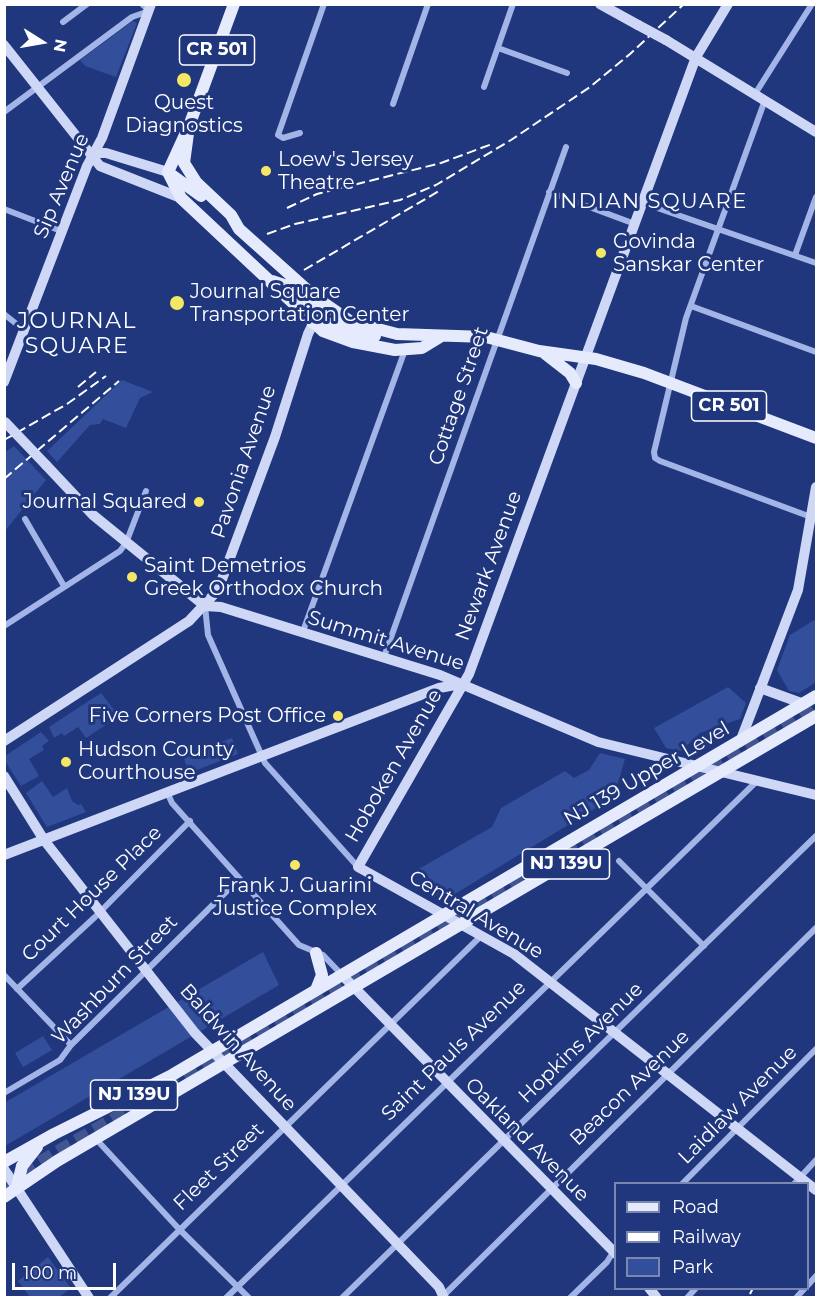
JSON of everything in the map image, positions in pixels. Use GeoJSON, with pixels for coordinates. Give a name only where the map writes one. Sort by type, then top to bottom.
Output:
{"type":"FeatureCollection","features":[{"type":"Feature","properties":{"kind":"main road","name":"CR 501"},"geometry":{"type":"LineString","coordinates":[[234,4],[189,126],[168,172],[182,198],[323,331],[353,342],[383,349],[422,348],[440,337]]}},
{"type":"Feature","properties":{"kind":"main road","name":"CR 501"},"geometry":{"type":"LineString","coordinates":[[189,126],[184,163],[188,171],[231,215],[240,229],[323,303],[351,322],[398,334],[429,334],[440,337],[479,336],[543,352],[586,357],[631,369],[816,438]]}},
{"type":"Feature","properties":{"kind":"main road"},"geometry":{"type":"LineString","coordinates":[[168,172],[191,187],[240,229]]}},
{"type":"Feature","properties":{"kind":"main road"},"geometry":{"type":"LineString","coordinates":[[270,280],[287,286],[307,302],[323,303]]}},
{"type":"Feature","properties":{"kind":"main road"},"geometry":{"type":"LineString","coordinates":[[313,323],[327,323],[367,336],[398,334]]}},
{"type":"Feature","properties":{"kind":"main road"},"geometry":{"type":"LineString","coordinates":[[543,352],[570,373],[576,383]]}},
{"type":"Feature","properties":{"kind":"main road","name":"NJ 139 Upper Level"},"geometry":{"type":"LineString","coordinates":[[212,1052],[816,696]]}},
{"type":"Feature","properties":{"kind":"main road","name":"NJ 139 Upper Level"},"geometry":{"type":"LineString","coordinates":[[354,987],[816,716]]}},
{"type":"Feature","properties":{"kind":"main road"},"geometry":{"type":"LineString","coordinates":[[316,952],[321,975],[316,990]]}},
{"type":"Feature","properties":{"kind":"main road","name":"NJ 139U"},"geometry":{"type":"LineString","coordinates":[[4,1197],[96,1139],[354,987]]}},
{"type":"Feature","properties":{"kind":"main road","name":"NJ 139U"},"geometry":{"type":"LineString","coordinates":[[4,1162],[212,1052]]}},
{"type":"Feature","properties":{"kind":"main road"},"geometry":{"type":"LineString","coordinates":[[96,1139],[98,1126],[108,1108]]}},
{"type":"Feature","properties":{"kind":"main road"},"geometry":{"type":"LineString","coordinates":[[17,1187],[24,1161],[54,1134]]}},
{"type":"Feature","properties":{"kind":"street"},"geometry":{"type":"LineString","coordinates":[[63,22],[87,4]]}},
{"type":"Feature","properties":{"kind":"street"},"geometry":{"type":"LineString","coordinates":[[300,133],[283,138],[278,135],[324,4]]}},
{"type":"Feature","properties":{"kind":"street"},"geometry":{"type":"LineString","coordinates":[[393,104],[428,4]]}},
{"type":"Feature","properties":{"kind":"street"},"geometry":{"type":"LineString","coordinates":[[484,87],[513,4]]}},
{"type":"Feature","properties":{"kind":"street"},"geometry":{"type":"LineString","coordinates":[[600,4],[696,57],[816,132]]}},
{"type":"Feature","properties":{"kind":"street","name":"Newark Avenue"},"geometry":{"type":"LineString","coordinates":[[464,684],[696,57],[728,4]]}},
{"type":"Feature","properties":{"kind":"street"},"geometry":{"type":"LineString","coordinates":[[811,517],[660,461],[655,458],[654,452],[672,384],[682,330],[720,228],[760,97],[812,4]]}},
{"type":"Feature","properties":{"kind":"street"},"geometry":{"type":"LineString","coordinates":[[4,112],[147,7]]}},
{"type":"Feature","properties":{"kind":"street","name":"Sip Avenue"},"geometry":{"type":"LineString","coordinates":[[4,382],[92,153],[102,138],[147,7]]}},
{"type":"Feature","properties":{"kind":"street"},"geometry":{"type":"LineString","coordinates":[[4,45],[92,153],[100,166],[182,198]]}},
{"type":"Feature","properties":{"kind":"street"},"geometry":{"type":"LineString","coordinates":[[498,48],[567,73]]}},
{"type":"Feature","properties":{"kind":"street","name":"Cottage Street"},"geometry":{"type":"LineString","coordinates":[[384,657],[566,147]]}},
{"type":"Feature","properties":{"kind":"street"},"geometry":{"type":"LineString","coordinates":[[92,153],[106,153],[168,172]]}},
{"type":"Feature","properties":{"kind":"street"},"geometry":{"type":"LineString","coordinates":[[549,192],[635,224]]}},
{"type":"Feature","properties":{"kind":"street"},"geometry":{"type":"LineString","coordinates":[[795,255],[816,197]]}},
{"type":"Feature","properties":{"kind":"street"},"geometry":{"type":"LineString","coordinates":[[643,203],[816,263]]}},
{"type":"Feature","properties":{"kind":"street"},"geometry":{"type":"LineString","coordinates":[[4,209],[62,231]]}},
{"type":"Feature","properties":{"kind":"street","name":"Pavonia Avenue"},"geometry":{"type":"LineString","coordinates":[[4,741],[189,621],[218,590],[313,323],[323,303]]}},
{"type":"Feature","properties":{"kind":"street"},"geometry":{"type":"LineString","coordinates":[[691,306],[816,352]]}},
{"type":"Feature","properties":{"kind":"street"},"geometry":{"type":"LineString","coordinates":[[4,314],[24,330]]}},
{"type":"Feature","properties":{"kind":"street"},"geometry":{"type":"LineString","coordinates":[[302,634],[405,350]]}},
{"type":"Feature","properties":{"kind":"street"},"geometry":{"type":"LineString","coordinates":[[5,422],[93,515],[205,606]]}},
{"type":"Feature","properties":{"kind":"street"},"geometry":{"type":"LineString","coordinates":[[740,742],[798,590],[816,487]]}},
{"type":"Feature","properties":{"kind":"street"},"geometry":{"type":"LineString","coordinates":[[4,626],[120,552],[126,543],[146,491]]}},
{"type":"Feature","properties":{"kind":"street"},"geometry":{"type":"LineString","coordinates":[[25,519],[64,586]]}},
{"type":"Feature","properties":{"kind":"street","name":"Summit Avenue"},"geometry":{"type":"LineString","coordinates":[[205,606],[221,607],[464,684],[598,742],[816,795]]}},
{"type":"Feature","properties":{"kind":"street","name":"Central Avenue"},"geometry":{"type":"LineString","coordinates":[[205,606],[208,635],[261,755],[273,772],[358,867],[513,954],[738,1129],[797,1180]]}},
{"type":"Feature","properties":{"kind":"street"},"geometry":{"type":"LineString","coordinates":[[4,855],[439,688],[464,684]]}},
{"type":"Feature","properties":{"kind":"street","name":"Hoboken Avenue"},"geometry":{"type":"LineString","coordinates":[[358,867],[464,684]]}},
{"type":"Feature","properties":{"kind":"street"},"geometry":{"type":"LineString","coordinates":[[760,688],[804,704]]}},
{"type":"Feature","properties":{"kind":"street","name":"Baldwin Avenue"},"geometry":{"type":"LineString","coordinates":[[4,776],[44,840],[195,1033],[223,1065],[399,1244],[439,1287],[443,1297]]}},
{"type":"Feature","properties":{"kind":"street","name":"Saint Pauls Avenue"},"geometry":{"type":"LineString","coordinates":[[226,1298],[758,781]]}},
{"type":"Feature","properties":{"kind":"street","name":"Oakland Avenue"},"geometry":{"type":"LineString","coordinates":[[167,792],[172,803],[299,945],[325,957],[550,1190],[614,1251]]}},
{"type":"Feature","properties":{"kind":"street","name":"Court House Place"},"geometry":{"type":"LineString","coordinates":[[17,989],[101,911],[190,821]]}},
{"type":"Feature","properties":{"kind":"street","name":"Hopkins Avenue"},"geometry":{"type":"LineString","coordinates":[[342,1298],[816,837]]}},
{"type":"Feature","properties":{"kind":"street"},"geometry":{"type":"LineString","coordinates":[[619,861],[704,946]]}},
{"type":"Feature","properties":{"kind":"street","name":"Washburn Street"},"geometry":{"type":"LineString","coordinates":[[4,1093],[50,1068],[239,879]]}},
{"type":"Feature","properties":{"kind":"street","name":"Beacon Avenue"},"geometry":{"type":"LineString","coordinates":[[443,1297],[816,928]]}},
{"type":"Feature","properties":{"kind":"street","name":"Fleet Street"},"geometry":{"type":"LineString","coordinates":[[110,1298],[481,936]]}},
{"type":"Feature","properties":{"kind":"street"},"geometry":{"type":"LineString","coordinates":[[4,975],[71,1045]]}},
{"type":"Feature","properties":{"kind":"street","name":"Laidlaw Avenue"},"geometry":{"type":"LineString","coordinates":[[684,1182],[816,1049]]}},
{"type":"Feature","properties":{"kind":"street"},"geometry":{"type":"LineString","coordinates":[[96,1139],[179,1229],[249,1298]]}},
{"type":"Feature","properties":{"kind":"street"},"geometry":{"type":"LineString","coordinates":[[797,1180],[816,1160]]}},
{"type":"Feature","properties":{"kind":"street"},"geometry":{"type":"LineString","coordinates":[[4,1169],[89,1298]]}},
{"type":"Feature","properties":{"kind":"street"},"geometry":{"type":"LineString","coordinates":[[570,1298],[614,1253]]}},
{"type":"Feature","properties":{"kind":"green space"},"geometry":{"type":"Polygon","coordinates":[[[133,21],[137,23],[116,77],[85,66],[80,60],[133,21]]]}},
{"type":"Feature","properties":{"kind":"green space"},"geometry":{"type":"Polygon","coordinates":[[[122,380],[153,392],[140,398],[126,428],[103,419],[100,424],[90,425],[57,462],[47,451],[122,380]]]}},
{"type":"Feature","properties":{"kind":"green space"},"geometry":{"type":"Polygon","coordinates":[[[14,446],[46,480],[5,531],[5,452],[14,446]]]}},
{"type":"Feature","properties":{"kind":"green space"},"geometry":{"type":"Polygon","coordinates":[[[816,619],[816,682],[799,693],[789,691],[777,670],[790,635],[816,619]]]}},
{"type":"Feature","properties":{"kind":"green space"},"geometry":{"type":"Polygon","coordinates":[[[728,687],[746,703],[740,719],[700,733],[681,751],[666,748],[654,728],[728,687]]]}},
{"type":"Feature","properties":{"kind":"green space"},"geometry":{"type":"Polygon","coordinates":[[[101,693],[119,716],[86,738],[78,727],[64,736],[62,733],[54,738],[49,727],[101,693]]]}},
{"type":"Feature","properties":{"kind":"green space"},"geometry":{"type":"Polygon","coordinates":[[[41,732],[49,741],[42,746],[44,750],[29,759],[39,776],[21,786],[5,761],[5,756],[41,732]]]}},
{"type":"Feature","properties":{"kind":"green space"},"geometry":{"type":"Polygon","coordinates":[[[232,738],[238,754],[189,773],[183,756],[232,738]]]}},
{"type":"Feature","properties":{"kind":"green space"},"geometry":{"type":"Polygon","coordinates":[[[600,753],[625,759],[614,797],[445,900],[427,890],[417,870],[492,827],[501,808],[565,771],[574,778],[589,770],[600,753]]]}},
{"type":"Feature","properties":{"kind":"green space"},"geometry":{"type":"Polygon","coordinates":[[[42,781],[53,797],[67,788],[72,801],[78,805],[81,804],[86,812],[47,827],[26,793],[42,781]]]}},
{"type":"Feature","properties":{"kind":"green space"},"geometry":{"type":"Polygon","coordinates":[[[263,952],[279,985],[5,1146],[4,1103],[263,952]]]}},
{"type":"Feature","properties":{"kind":"green space"},"geometry":{"type":"Polygon","coordinates":[[[43,1036],[52,1050],[23,1067],[15,1053],[43,1036]]]}},
{"type":"Feature","properties":{"kind":"green space"},"geometry":{"type":"Polygon","coordinates":[[[48,1257],[71,1288],[59,1297],[30,1297],[18,1281],[48,1257]]]}},
{"type":"Feature","properties":{"kind":"tunnel"},"geometry":{"type":"LineString","coordinates":[[4,1184],[816,706]]}},
{"type":"Feature","properties":{"kind":"railway"},"geometry":{"type":"LineString","coordinates":[[267,234],[295,224],[400,200],[436,185],[511,140],[590,87],[684,4]]}},
{"type":"Feature","properties":{"kind":"railway"},"geometry":{"type":"LineString","coordinates":[[287,208],[317,194],[441,163],[492,144]]}},
{"type":"Feature","properties":{"kind":"railway"},"geometry":{"type":"LineString","coordinates":[[304,270],[439,191]]}},
{"type":"Feature","properties":{"kind":"railway"},"geometry":{"type":"LineString","coordinates":[[78,387],[96,372]]}},
{"type":"Feature","properties":{"kind":"railway"},"geometry":{"type":"LineString","coordinates":[[4,440],[67,404],[106,376]]}},
{"type":"Feature","properties":{"kind":"railway"},"geometry":{"type":"LineString","coordinates":[[4,479],[119,381]]}},
{"type":"Feature","properties":{"kind":"railway"},"geometry":{"type":"LineString","coordinates":[[750,1294],[752,1290]]}},
{"type":"Feature","properties":{"kind":"place","name":"Quest Diagnostics"},"geometry":{"type":"Point","coordinates":[184,80]}},
{"type":"Feature","properties":{"kind":"place","name":"Loew's Jersey Theatre"},"geometry":{"type":"Point","coordinates":[266,171]}},
{"type":"Feature","properties":{"kind":"place","name":"Govinda Sanskar Center"},"geometry":{"type":"Point","coordinates":[601,253]}},
{"type":"Feature","properties":{"kind":"place","name":"Journal Square Transportation Center"},"geometry":{"type":"Point","coordinates":[177,303]}},
{"type":"Feature","properties":{"kind":"place","name":"Journal Squared"},"geometry":{"type":"Point","coordinates":[199,502]}},
{"type":"Feature","properties":{"kind":"place","name":"Saint Demetrios Greek Orthodox Church"},"geometry":{"type":"Point","coordinates":[132,577]}},
{"type":"Feature","properties":{"kind":"place","name":"Five Corners Post Office"},"geometry":{"type":"Point","coordinates":[338,716]}},
{"type":"Feature","properties":{"kind":"place","name":"Hudson County Courthouse"},"geometry":{"type":"Point","coordinates":[66,762]}},
{"type":"Feature","properties":{"kind":"place","name":"Frank J. Guarini Justice Complex"},"geometry":{"type":"Point","coordinates":[295,865]}},
{"type":"Feature","properties":{"kind":"district","name":"INDIAN SQUARE"},"geometry":{"type":"Point","coordinates":[650,202]}},
{"type":"Feature","properties":{"kind":"district","name":"JOURNAL SQUARE"},"geometry":{"type":"Point","coordinates":[77,334]}}]}
